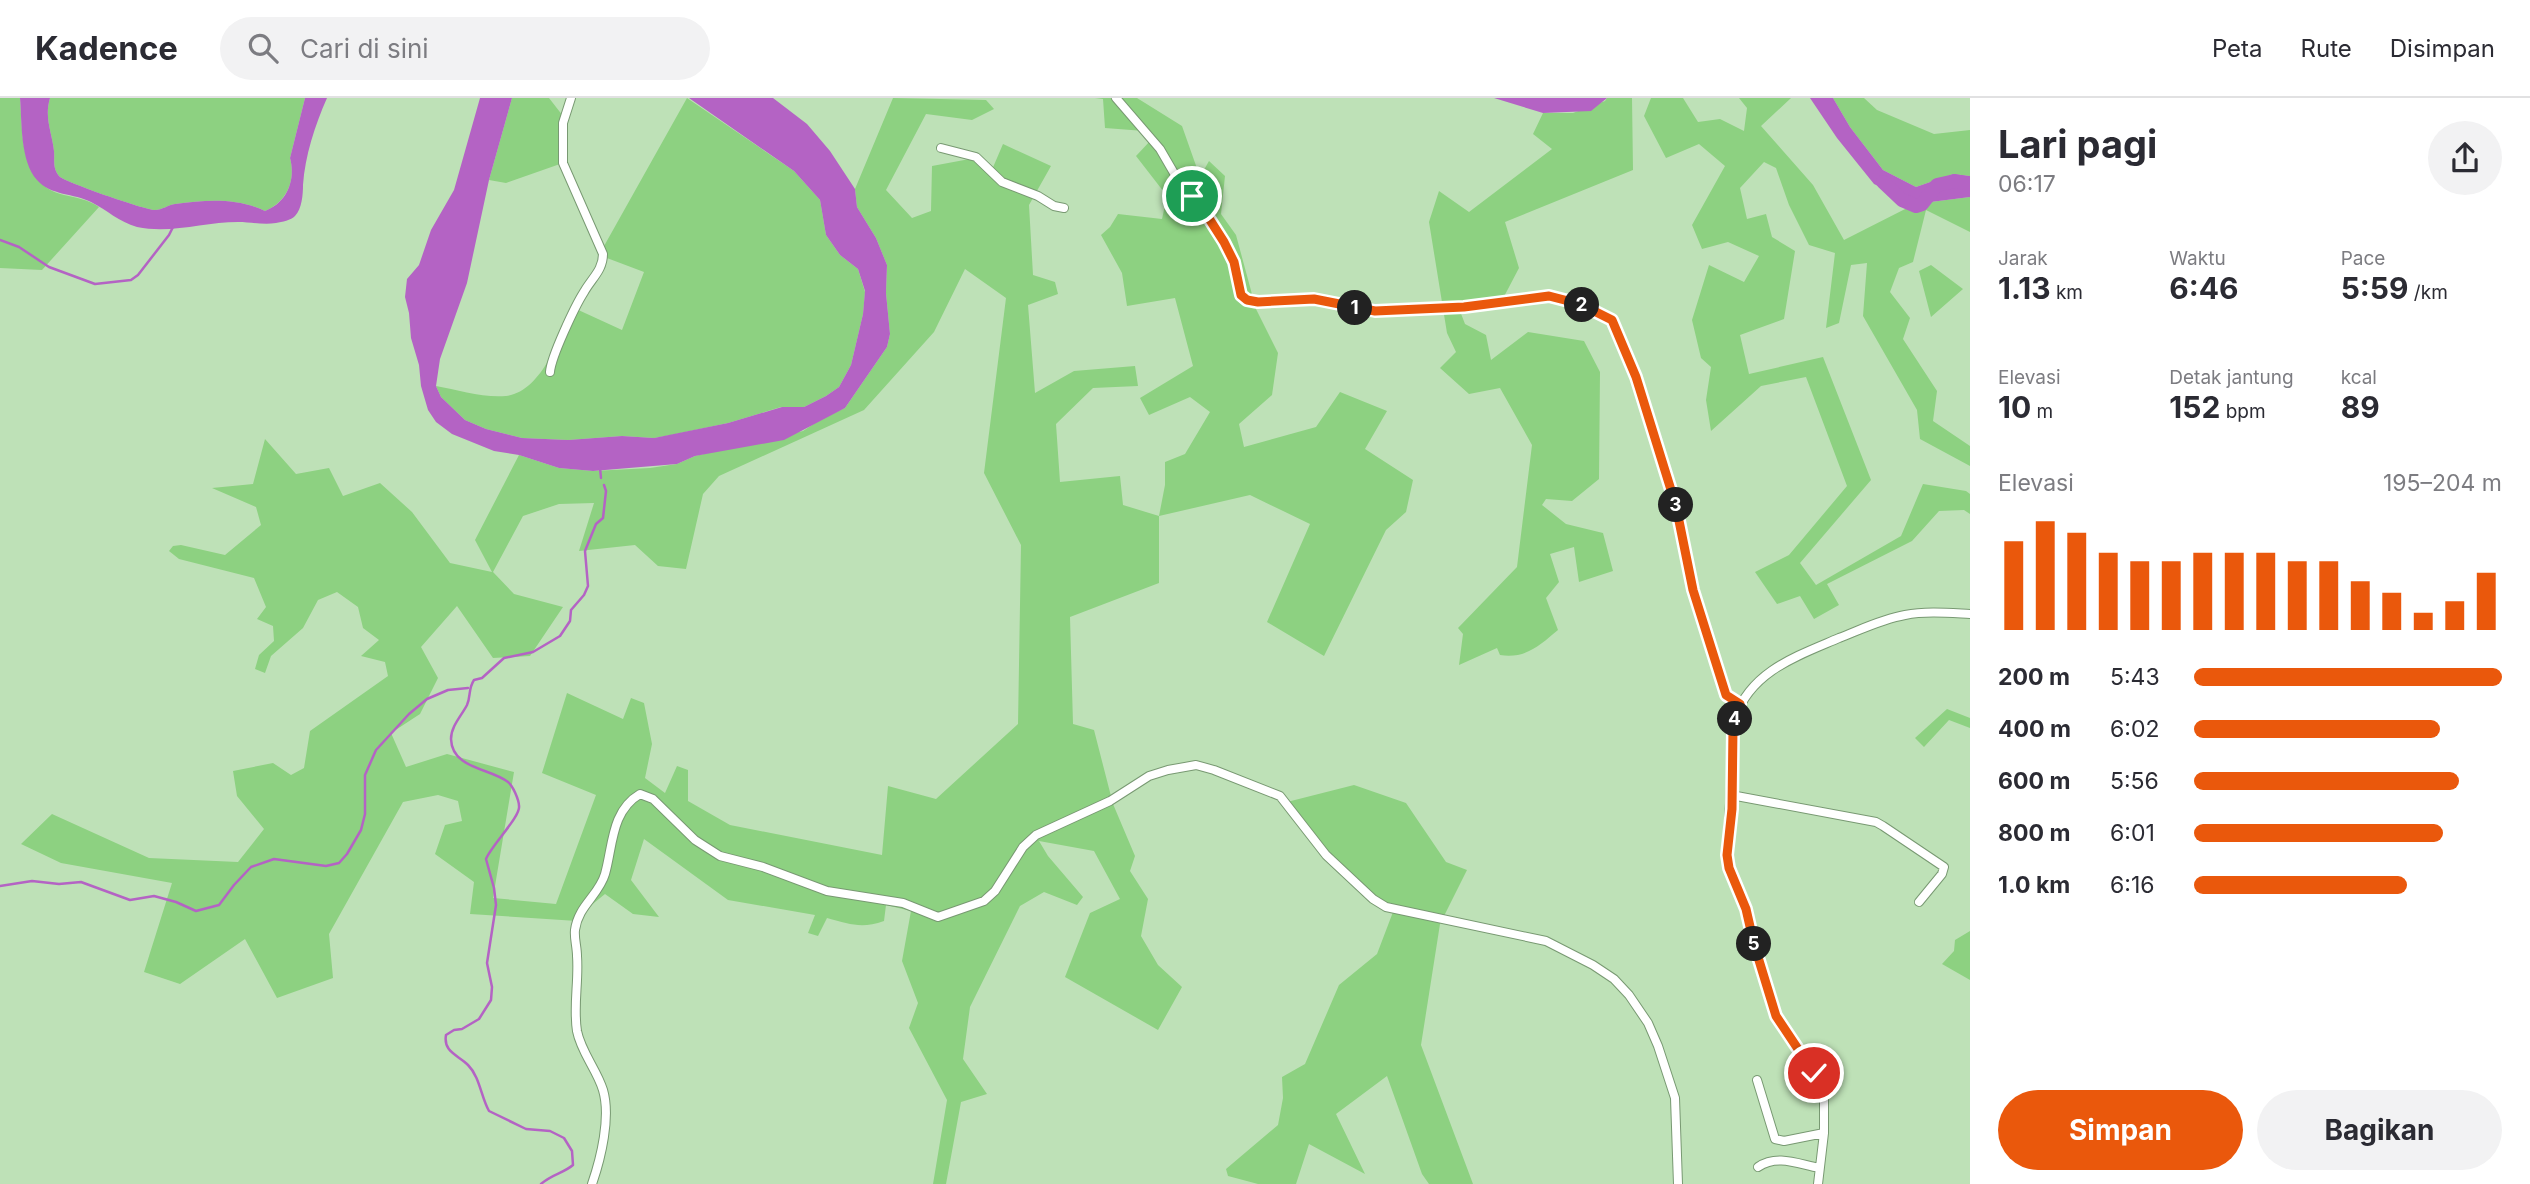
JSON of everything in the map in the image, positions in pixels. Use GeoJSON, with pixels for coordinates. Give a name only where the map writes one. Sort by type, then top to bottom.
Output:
{"type":"FeatureCollection","features":[{"type":"Feature","properties":{"kind":"street"},"geometry":{"type":"LineString","coordinates":[[550,372],[557,349],[603,259],[600,246],[563,163],[563,122],[571,98]]}},
{"type":"Feature","properties":{"kind":"street"},"geometry":{"type":"LineString","coordinates":[[1116,98],[1160,149],[1178,180],[1212,222],[1231,256],[1241,295],[1247,300],[1258,302],[1314,299],[1375,311],[1464,307],[1549,296],[1580,304],[1612,320],[1636,377],[1676,506],[1693,590],[1726,695],[1740,704]]}},
{"type":"Feature","properties":{"kind":"street"},"geometry":{"type":"LineString","coordinates":[[941,148],[975,157],[1002,181],[1054,206],[1064,208]]}},
{"type":"Feature","properties":{"kind":"street"},"geometry":{"type":"LineString","coordinates":[[1818,1184],[1825,1133],[1822,1091],[1810,1066],[1776,1016],[1746,909],[1729,868],[1727,855],[1733,728],[1740,704],[1777,665],[1790,658],[1862,629],[1906,615],[1931,612],[1970,614]]}},
{"type":"Feature","properties":{"kind":"street"},"geometry":{"type":"LineString","coordinates":[[592,1184],[601,1160],[604,1099],[603,1088],[578,1033],[575,933],[577,919],[584,906],[603,881],[619,816],[634,797],[640,794],[653,799],[695,840],[720,856],[763,867],[827,891],[903,902],[938,917],[984,901],[995,891],[1024,847],[1037,835],[1110,801],[1149,776],[1196,765],[1280,796],[1326,855],[1373,899],[1386,907],[1546,941],[1614,979],[1648,1023],[1675,1098],[1678,1184]]}},
{"type":"Feature","properties":{"kind":"street"},"geometry":{"type":"LineString","coordinates":[[1731,795],[1883,825],[1944,867],[1942,874],[1919,902]]}},
{"type":"Feature","properties":{"kind":"street"},"geometry":{"type":"LineString","coordinates":[[1757,1080],[1775,1139],[1783,1141],[1825,1133]]}},
{"type":"Feature","properties":{"kind":"street"},"geometry":{"type":"LineString","coordinates":[[1758,1167],[1765,1162],[1784,1160],[1819,1168]]}},
{"type":"Feature","properties":{"kind":"green space"},"geometry":{"type":"Polygon","coordinates":[[[0,98],[20,98],[26,156],[39,180],[49,189],[86,200],[99,207],[42,270],[0,268],[0,98]]]}},
{"type":"Feature","properties":{"kind":"green space"},"geometry":{"type":"Polygon","coordinates":[[[50,98],[305,98],[290,158],[291,182],[279,202],[265,211],[243,203],[220,201],[175,204],[155,210],[121,201],[59,176],[55,167],[48,119],[50,98]]]}},
{"type":"Feature","properties":{"kind":"green space"},"geometry":{"type":"Polygon","coordinates":[[[512,98],[549,98],[563,116],[560,164],[506,183],[489,180],[512,98]]]}},
{"type":"Feature","properties":{"kind":"green space"},"geometry":{"type":"Polygon","coordinates":[[[687,98],[794,171],[820,200],[826,235],[840,255],[858,269],[865,292],[863,314],[851,365],[839,387],[804,407],[781,407],[728,423],[654,438],[522,438],[486,429],[465,420],[441,397],[436,386],[488,396],[506,396],[519,392],[540,374],[574,308],[622,330],[644,272],[599,255],[687,98]]]}},
{"type":"Feature","properties":{"kind":"green space"},"geometry":{"type":"Polygon","coordinates":[[[893,98],[986,100],[994,109],[972,120],[926,114],[886,190],[912,218],[931,211],[932,166],[975,158],[991,172],[1003,144],[1051,166],[1029,205],[1033,275],[1055,282],[1058,294],[1028,305],[1035,393],[1074,371],[1135,366],[1138,386],[1093,388],[1056,424],[1060,482],[1120,476],[1123,505],[1159,516],[1159,583],[1070,617],[1073,724],[1094,730],[1113,804],[1135,856],[1130,871],[1148,899],[1141,936],[1158,965],[1182,987],[1158,1030],[1065,977],[1090,913],[1120,899],[1094,851],[1039,841],[1048,856],[1083,897],[1077,905],[1044,892],[1020,906],[970,1007],[963,1059],[987,1094],[961,1102],[946,1184],[933,1184],[947,1100],[909,1028],[918,1003],[902,961],[911,911],[886,905],[884,921],[869,925],[856,925],[827,918],[818,936],[808,933],[815,915],[728,900],[644,839],[631,880],[659,917],[633,914],[605,894],[584,911],[577,921],[470,914],[474,882],[435,854],[445,825],[462,821],[458,801],[438,795],[403,802],[329,934],[333,978],[277,998],[245,939],[180,984],[144,972],[172,883],[61,863],[21,844],[52,814],[149,858],[238,862],[264,829],[237,796],[233,771],[273,763],[291,775],[304,768],[310,731],[388,676],[385,662],[361,656],[379,640],[363,628],[358,607],[337,592],[318,600],[303,628],[271,656],[265,673],[255,669],[259,655],[274,641],[273,626],[257,619],[266,607],[254,578],[179,559],[169,551],[173,546],[181,545],[225,555],[261,525],[256,507],[212,488],[253,484],[265,439],[296,474],[329,468],[343,496],[380,483],[412,512],[450,563],[492,572],[475,540],[519,455],[559,468],[593,471],[650,468],[677,464],[695,456],[803,431],[845,408],[887,347],[890,334],[886,293],[887,265],[876,238],[857,207],[855,189],[893,98]],[[965,269],[934,332],[864,410],[719,476],[703,494],[686,569],[658,566],[635,545],[579,551],[594,503],[559,504],[523,516],[493,572],[514,594],[563,607],[530,656],[493,658],[457,606],[421,647],[438,678],[420,714],[391,733],[406,767],[447,754],[514,772],[493,898],[556,904],[596,795],[542,773],[567,693],[623,719],[631,698],[644,703],[652,744],[645,778],[665,793],[677,766],[688,770],[688,801],[730,825],[882,855],[888,786],[936,799],[1018,724],[1021,545],[984,473],[1006,298],[965,269]]]}},
{"type":"Feature","properties":{"kind":"green space"},"geometry":{"type":"Polygon","coordinates":[[[1095,98],[1137,98],[1182,126],[1200,177],[1209,161],[1225,176],[1221,214],[1236,235],[1256,309],[1278,353],[1272,395],[1239,424],[1244,447],[1316,427],[1340,392],[1387,411],[1365,449],[1413,480],[1406,512],[1386,530],[1324,656],[1267,622],[1310,524],[1250,495],[1159,516],[1165,485],[1165,462],[1185,454],[1210,412],[1190,397],[1149,415],[1140,398],[1193,366],[1175,298],[1127,306],[1122,273],[1101,235],[1118,214],[1162,219],[1167,196],[1136,156],[1151,140],[1144,131],[1105,128],[1103,99],[1095,98]]]}},
{"type":"Feature","properties":{"kind":"green space"},"geometry":{"type":"Polygon","coordinates":[[[1607,98],[1632,98],[1633,170],[1505,222],[1519,268],[1498,308],[1460,311],[1465,324],[1486,335],[1491,360],[1528,332],[1584,341],[1600,372],[1599,479],[1572,501],[1546,499],[1542,505],[1566,524],[1603,533],[1613,571],[1579,582],[1574,547],[1550,554],[1559,582],[1546,598],[1558,630],[1539,646],[1525,653],[1500,655],[1497,648],[1459,665],[1463,634],[1458,628],[1517,567],[1532,445],[1500,388],[1469,394],[1440,368],[1456,352],[1447,333],[1429,222],[1439,191],[1469,212],[1552,149],[1533,134],[1543,113],[1573,113],[1607,98]]]}},
{"type":"Feature","properties":{"kind":"green space"},"geometry":{"type":"Polygon","coordinates":[[[1651,98],[1683,98],[1698,122],[1720,119],[1744,131],[1747,108],[1739,98],[1791,98],[1761,126],[1813,185],[1844,240],[1915,204],[1970,197],[1970,232],[1926,210],[1913,262],[1899,268],[1890,292],[1910,318],[1903,339],[1937,391],[1933,421],[1970,446],[1970,466],[1920,439],[1917,410],[1863,316],[1867,263],[1851,265],[1839,323],[1826,328],[1835,253],[1809,245],[1789,205],[1776,168],[1764,162],[1740,188],[1747,219],[1766,214],[1772,237],[1795,251],[1784,319],[1740,335],[1749,374],[1823,357],[1871,480],[1800,563],[1816,585],[1901,536],[1923,484],[1966,491],[1970,494],[1970,514],[1964,510],[1939,511],[1912,541],[1827,584],[1839,605],[1814,619],[1800,596],[1777,604],[1755,572],[1789,555],[1847,486],[1806,377],[1761,386],[1711,431],[1706,400],[1711,367],[1701,358],[1692,320],[1709,265],[1744,282],[1759,256],[1728,242],[1702,249],[1692,225],[1725,166],[1699,144],[1666,158],[1644,116],[1651,98]]]}},
{"type":"Feature","properties":{"kind":"green space"},"geometry":{"type":"Polygon","coordinates":[[[1833,98],[1864,98],[1877,110],[1934,134],[1970,130],[1970,176],[1953,174],[1916,187],[1883,170],[1850,127],[1833,98]]]}},
{"type":"Feature","properties":{"kind":"green space"},"geometry":{"type":"Polygon","coordinates":[[[1931,265],[1963,289],[1931,317],[1919,271],[1931,265]]]}},
{"type":"Feature","properties":{"kind":"green space"},"geometry":{"type":"Polygon","coordinates":[[[1947,709],[1970,718],[1970,728],[1949,720],[1924,747],[1915,738],[1947,709]]]}},
{"type":"Feature","properties":{"kind":"green space"},"geometry":{"type":"Polygon","coordinates":[[[1354,785],[1406,803],[1446,862],[1467,870],[1440,924],[1421,1045],[1473,1184],[1429,1184],[1422,1174],[1387,1076],[1336,1114],[1365,1174],[1309,1144],[1296,1184],[1258,1184],[1228,1176],[1226,1169],[1278,1125],[1283,1098],[1282,1077],[1305,1064],[1339,985],[1377,954],[1393,912],[1323,854],[1287,802],[1354,785]]]}},
{"type":"Feature","properties":{"kind":"green space"},"geometry":{"type":"Polygon","coordinates":[[[1970,931],[1970,980],[1942,964],[1954,951],[1955,940],[1970,931]]]}},
{"type":"Feature","properties":{"kind":"shaded area"},"geometry":{"type":"Polygon","coordinates":[[[20,98],[50,98],[48,119],[55,167],[59,176],[64,179],[148,209],[198,201],[220,201],[243,203],[265,211],[284,197],[291,182],[290,158],[305,98],[327,98],[308,152],[301,205],[293,217],[271,224],[238,222],[150,229],[131,225],[91,202],[56,192],[37,180],[27,163],[20,98]]]}},
{"type":"Feature","properties":{"kind":"shaded area"},"geometry":{"type":"Polygon","coordinates":[[[480,98],[512,98],[489,180],[467,283],[440,359],[436,386],[441,397],[465,420],[486,429],[522,438],[654,438],[728,423],[782,407],[804,407],[839,387],[851,365],[863,314],[865,291],[858,269],[840,255],[826,235],[820,200],[794,171],[689,98],[773,98],[807,124],[830,151],[855,189],[857,207],[876,238],[887,265],[886,293],[890,334],[887,347],[845,408],[784,440],[695,456],[677,464],[593,471],[559,468],[519,455],[494,451],[452,434],[436,422],[428,410],[411,338],[405,297],[407,279],[419,265],[431,230],[454,190],[480,98]]]}},
{"type":"Feature","properties":{"kind":"shaded area"},"geometry":{"type":"Polygon","coordinates":[[[1494,98],[1607,98],[1591,111],[1543,113],[1494,98]]]}},
{"type":"Feature","properties":{"kind":"shaded area"},"geometry":{"type":"Polygon","coordinates":[[[1810,98],[1833,98],[1850,127],[1883,170],[1916,187],[1953,174],[1970,176],[1970,197],[1915,204],[1874,184],[1837,138],[1810,98]]]}},
{"type":"Feature","properties":{"kind":"waterway"},"geometry":{"type":"LineString","coordinates":[[1883,182],[1902,200],[1916,206],[1922,204],[1937,185],[1955,181],[1970,184]]}},
{"type":"Feature","properties":{"kind":"waterway"},"geometry":{"type":"LineString","coordinates":[[0,240],[19,247],[49,267],[95,284],[131,280],[138,275],[173,227]]}},
{"type":"Feature","properties":{"kind":"waterway"},"geometry":{"type":"LineString","coordinates":[[600,468],[601,478]]}},
{"type":"Feature","properties":{"kind":"waterway"},"geometry":{"type":"LineString","coordinates":[[541,1184],[573,1165],[572,1151],[564,1138],[550,1131],[526,1129],[489,1111],[472,1070],[452,1053],[446,1041],[446,1035],[479,1019],[491,1000],[492,987],[487,963],[496,905],[486,859],[515,817],[519,806],[508,782],[458,756],[453,749],[451,734],[467,705],[474,680],[482,678],[504,658],[533,652],[560,636],[570,621],[571,610],[588,586],[585,551],[596,524],[603,518],[606,491],[604,485]]}},
{"type":"Feature","properties":{"kind":"waterway"},"geometry":{"type":"LineString","coordinates":[[0,886],[32,881],[59,884],[81,882],[130,900],[154,896],[196,911],[219,905],[251,867],[274,859],[326,866],[339,863],[361,830],[365,814],[365,775],[376,750],[409,714],[427,699],[448,690],[468,688]]}},
{"type":"Feature","properties":{"kind":"route"},"geometry":{"type":"LineString","coordinates":[[1192,196],[1224,242],[1234,262],[1241,295],[1247,300],[1258,302],[1314,299],[1375,311],[1464,307],[1549,296],[1580,304],[1612,320],[1636,377],[1662,458],[1676,506],[1699,614],[1726,695],[1740,704],[1733,728],[1732,809],[1727,855],[1729,868],[1746,909],[1776,1016],[1814,1073]]}}]}
